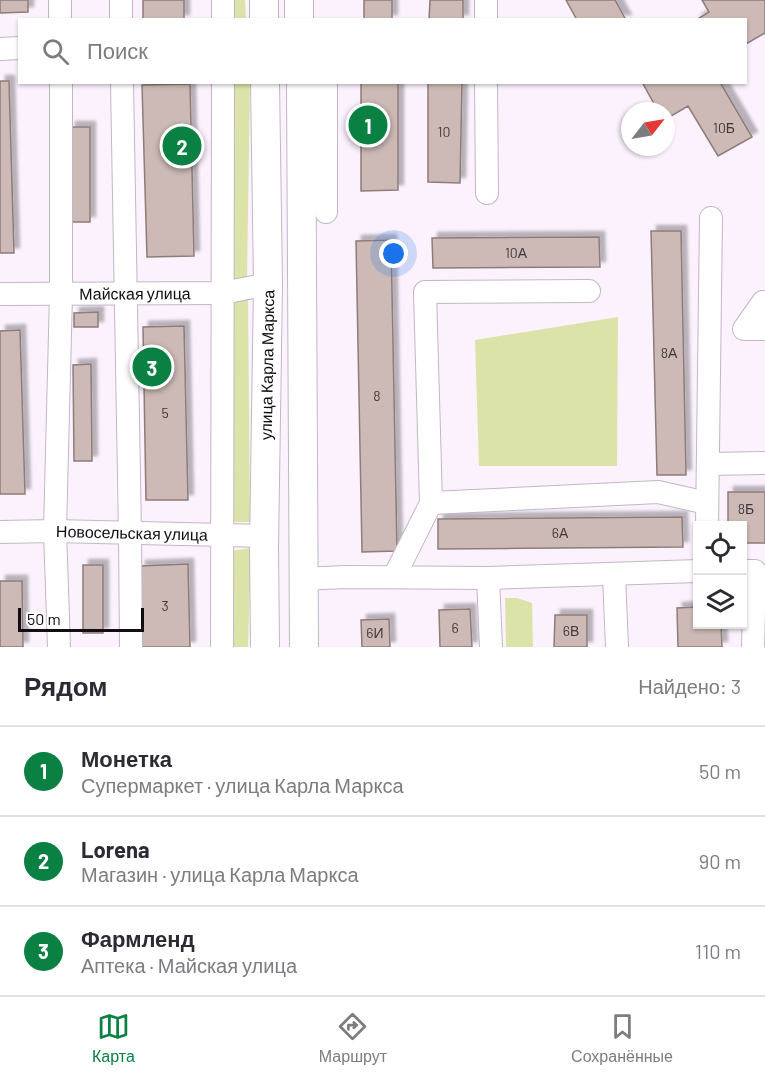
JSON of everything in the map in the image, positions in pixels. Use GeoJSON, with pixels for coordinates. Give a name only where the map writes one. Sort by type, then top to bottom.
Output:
{"type":"FeatureCollection","features":[{"type":"Feature","properties":{"kind":"main road"},"geometry":{"type":"LineString","coordinates":[[264,0],[264,18]]}},
{"type":"Feature","properties":{"kind":"main road"},"geometry":{"type":"LineString","coordinates":[[299,0],[300,18]]}},
{"type":"Feature","properties":{"kind":"main road","name":"улица Карла Маркса"},"geometry":{"type":"LineString","coordinates":[[265,84],[268,284],[266,647]]}},
{"type":"Feature","properties":{"kind":"main road","name":"улица Карла Маркса"},"geometry":{"type":"LineString","coordinates":[[301,84],[324,215],[303,579],[304,647]]}},
{"type":"Feature","properties":{"kind":"street"},"geometry":{"type":"LineString","coordinates":[[60,0],[60,18]]}},
{"type":"Feature","properties":{"kind":"street"},"geometry":{"type":"LineString","coordinates":[[121,0],[121,18]]}},
{"type":"Feature","properties":{"kind":"street"},"geometry":{"type":"LineString","coordinates":[[223,0],[223,18]]}},
{"type":"Feature","properties":{"kind":"street"},"geometry":{"type":"LineString","coordinates":[[486,0],[486,18]]}},
{"type":"Feature","properties":{"kind":"street"},"geometry":{"type":"LineString","coordinates":[[0,49],[18,48]]}},
{"type":"Feature","properties":{"kind":"street"},"geometry":{"type":"LineString","coordinates":[[59,647],[55,531],[62,294],[61,84]]}},
{"type":"Feature","properties":{"kind":"street"},"geometry":{"type":"LineString","coordinates":[[122,84],[131,647]]}},
{"type":"Feature","properties":{"kind":"street"},"geometry":{"type":"LineString","coordinates":[[222,647],[223,84]]}},
{"type":"Feature","properties":{"kind":"street"},"geometry":{"type":"LineString","coordinates":[[324,215],[326,84]]}},
{"type":"Feature","properties":{"kind":"street"},"geometry":{"type":"LineString","coordinates":[[486,84],[487,193]]}},
{"type":"Feature","properties":{"kind":"street"},"geometry":{"type":"LineString","coordinates":[[431,503],[658,492],[707,514],[711,218]]}},
{"type":"Feature","properties":{"kind":"street","name":"Майская улица"},"geometry":{"type":"LineString","coordinates":[[0,294],[223,293],[268,284]]}},
{"type":"Feature","properties":{"kind":"street"},"geometry":{"type":"LineString","coordinates":[[394,577],[431,503],[425,292],[589,291]]}},
{"type":"Feature","properties":{"kind":"street"},"geometry":{"type":"LineString","coordinates":[[710,329],[754,329],[763,302],[765,302]]}},
{"type":"Feature","properties":{"kind":"street"},"geometry":{"type":"LineString","coordinates":[[708,464],[765,463]]}},
{"type":"Feature","properties":{"kind":"street","name":"Новосельская улица"},"geometry":{"type":"LineString","coordinates":[[0,532],[55,531],[265,536]]}},
{"type":"Feature","properties":{"kind":"street"},"geometry":{"type":"LineString","coordinates":[[303,579],[488,578],[693,571]]}},
{"type":"Feature","properties":{"kind":"street"},"geometry":{"type":"LineString","coordinates":[[747,571],[755,571],[753,647]]}},
{"type":"Feature","properties":{"kind":"street"},"geometry":{"type":"LineString","coordinates":[[614,574],[617,647]]}},
{"type":"Feature","properties":{"kind":"street"},"geometry":{"type":"LineString","coordinates":[[488,578],[491,647]]}},
{"type":"Feature","properties":{"kind":"green space"},"geometry":{"type":"Polygon","coordinates":[[[228,0],[245,0],[246,18],[219,18],[228,0]]]}},
{"type":"Feature","properties":{"kind":"green space"},"geometry":{"type":"Polygon","coordinates":[[[226,84],[250,84],[247,280],[230,279],[226,84]]]}},
{"type":"Feature","properties":{"kind":"green space"},"geometry":{"type":"Polygon","coordinates":[[[248,299],[250,522],[233,522],[230,303],[248,299]]]}},
{"type":"Feature","properties":{"kind":"green space"},"geometry":{"type":"Polygon","coordinates":[[[618,317],[617,466],[479,466],[475,340],[618,317]]]}},
{"type":"Feature","properties":{"kind":"green space"},"geometry":{"type":"Polygon","coordinates":[[[251,548],[248,647],[223,647],[224,552],[251,548]]]}},
{"type":"Feature","properties":{"kind":"green space"},"geometry":{"type":"Polygon","coordinates":[[[505,598],[517,598],[532,603],[533,647],[506,647],[505,598]]]}},
{"type":"Feature","properties":{"kind":"building"},"geometry":{"type":"Polygon","coordinates":[[[0,0],[28,0],[28,12],[0,13],[0,0]]]}},
{"type":"Feature","properties":{"kind":"building"},"geometry":{"type":"Polygon","coordinates":[[[143,0],[184,0],[184,18],[143,18],[143,0]]]}},
{"type":"Feature","properties":{"kind":"building"},"geometry":{"type":"Polygon","coordinates":[[[364,0],[392,0],[392,18],[364,18],[364,0]]]}},
{"type":"Feature","properties":{"kind":"building"},"geometry":{"type":"Polygon","coordinates":[[[430,0],[463,0],[463,18],[429,18],[430,0]]]}},
{"type":"Feature","properties":{"kind":"building"},"geometry":{"type":"Polygon","coordinates":[[[566,0],[615,0],[625,18],[576,18],[566,0]]]}},
{"type":"Feature","properties":{"kind":"building"},"geometry":{"type":"Polygon","coordinates":[[[702,0],[765,0],[765,33],[747,43],[747,18],[699,18],[709,12],[702,0]]]}},
{"type":"Feature","properties":{"kind":"building"},"geometry":{"type":"Polygon","coordinates":[[[0,81],[9,81],[14,253],[0,253],[0,81]]]}},
{"type":"Feature","properties":{"kind":"building"},"geometry":{"type":"Polygon","coordinates":[[[190,84],[194,256],[147,257],[142,85],[190,84]]]}},
{"type":"Feature","properties":{"kind":"building"},"geometry":{"type":"Polygon","coordinates":[[[361,84],[398,84],[398,190],[361,191],[361,84]]]}},
{"type":"Feature","properties":{"kind":"building"},"geometry":{"type":"Polygon","coordinates":[[[428,84],[462,84],[460,183],[428,182],[428,84]]]}},
{"type":"Feature","properties":{"kind":"building"},"geometry":{"type":"Polygon","coordinates":[[[643,84],[721,84],[752,137],[718,156],[688,106],[675,114],[675,102],[653,102],[643,84]]]}},
{"type":"Feature","properties":{"kind":"building"},"geometry":{"type":"Polygon","coordinates":[[[70,127],[90,127],[90,222],[70,222],[70,127]]]}},
{"type":"Feature","properties":{"kind":"building"},"geometry":{"type":"Polygon","coordinates":[[[651,231],[681,231],[686,475],[657,475],[651,231]]]}},
{"type":"Feature","properties":{"kind":"building"},"geometry":{"type":"Polygon","coordinates":[[[599,237],[600,267],[433,268],[432,238],[599,237]]]}},
{"type":"Feature","properties":{"kind":"building"},"geometry":{"type":"Polygon","coordinates":[[[391,240],[397,551],[362,552],[356,241],[391,240]]]}},
{"type":"Feature","properties":{"kind":"building"},"geometry":{"type":"Polygon","coordinates":[[[98,312],[98,327],[74,327],[74,313],[98,312]]]}},
{"type":"Feature","properties":{"kind":"building"},"geometry":{"type":"Polygon","coordinates":[[[184,326],[188,500],[146,500],[143,327],[184,326]]]}},
{"type":"Feature","properties":{"kind":"building"},"geometry":{"type":"Polygon","coordinates":[[[20,330],[25,494],[0,494],[0,331],[20,330]]]}},
{"type":"Feature","properties":{"kind":"building"},"geometry":{"type":"Polygon","coordinates":[[[91,364],[92,461],[74,461],[73,365],[91,364]]]}},
{"type":"Feature","properties":{"kind":"building"},"geometry":{"type":"Polygon","coordinates":[[[728,492],[765,492],[765,543],[747,543],[747,521],[728,521],[728,492]]]}},
{"type":"Feature","properties":{"kind":"building"},"geometry":{"type":"Polygon","coordinates":[[[682,517],[683,547],[438,549],[438,519],[682,517]]]}},
{"type":"Feature","properties":{"kind":"building"},"geometry":{"type":"Polygon","coordinates":[[[188,564],[190,647],[142,647],[140,566],[188,564]]]}},
{"type":"Feature","properties":{"kind":"building"},"geometry":{"type":"Polygon","coordinates":[[[83,565],[103,565],[103,633],[83,633],[83,565]]]}},
{"type":"Feature","properties":{"kind":"building"},"geometry":{"type":"Polygon","coordinates":[[[0,581],[22,581],[23,647],[0,647],[0,581]]]}},
{"type":"Feature","properties":{"kind":"building"},"geometry":{"type":"Polygon","coordinates":[[[693,607],[693,629],[721,629],[722,647],[678,647],[677,608],[693,607]]]}},
{"type":"Feature","properties":{"kind":"building"},"geometry":{"type":"Polygon","coordinates":[[[470,609],[472,647],[440,647],[439,610],[470,609]]]}},
{"type":"Feature","properties":{"kind":"building"},"geometry":{"type":"Polygon","coordinates":[[[555,615],[587,615],[587,647],[554,647],[555,615]]]}},
{"type":"Feature","properties":{"kind":"building"},"geometry":{"type":"Polygon","coordinates":[[[389,619],[390,647],[362,647],[361,620],[389,619]]]}},
{"type":"Feature","properties":{"kind":"place","name":"Монетка"},"geometry":{"type":"Point","coordinates":[368,125]}},
{"type":"Feature","properties":{"kind":"place","name":"Lorena"},"geometry":{"type":"Point","coordinates":[182,146]}},
{"type":"Feature","properties":{"kind":"place","name":"Фармленд"},"geometry":{"type":"Point","coordinates":[152,367]}}]}
